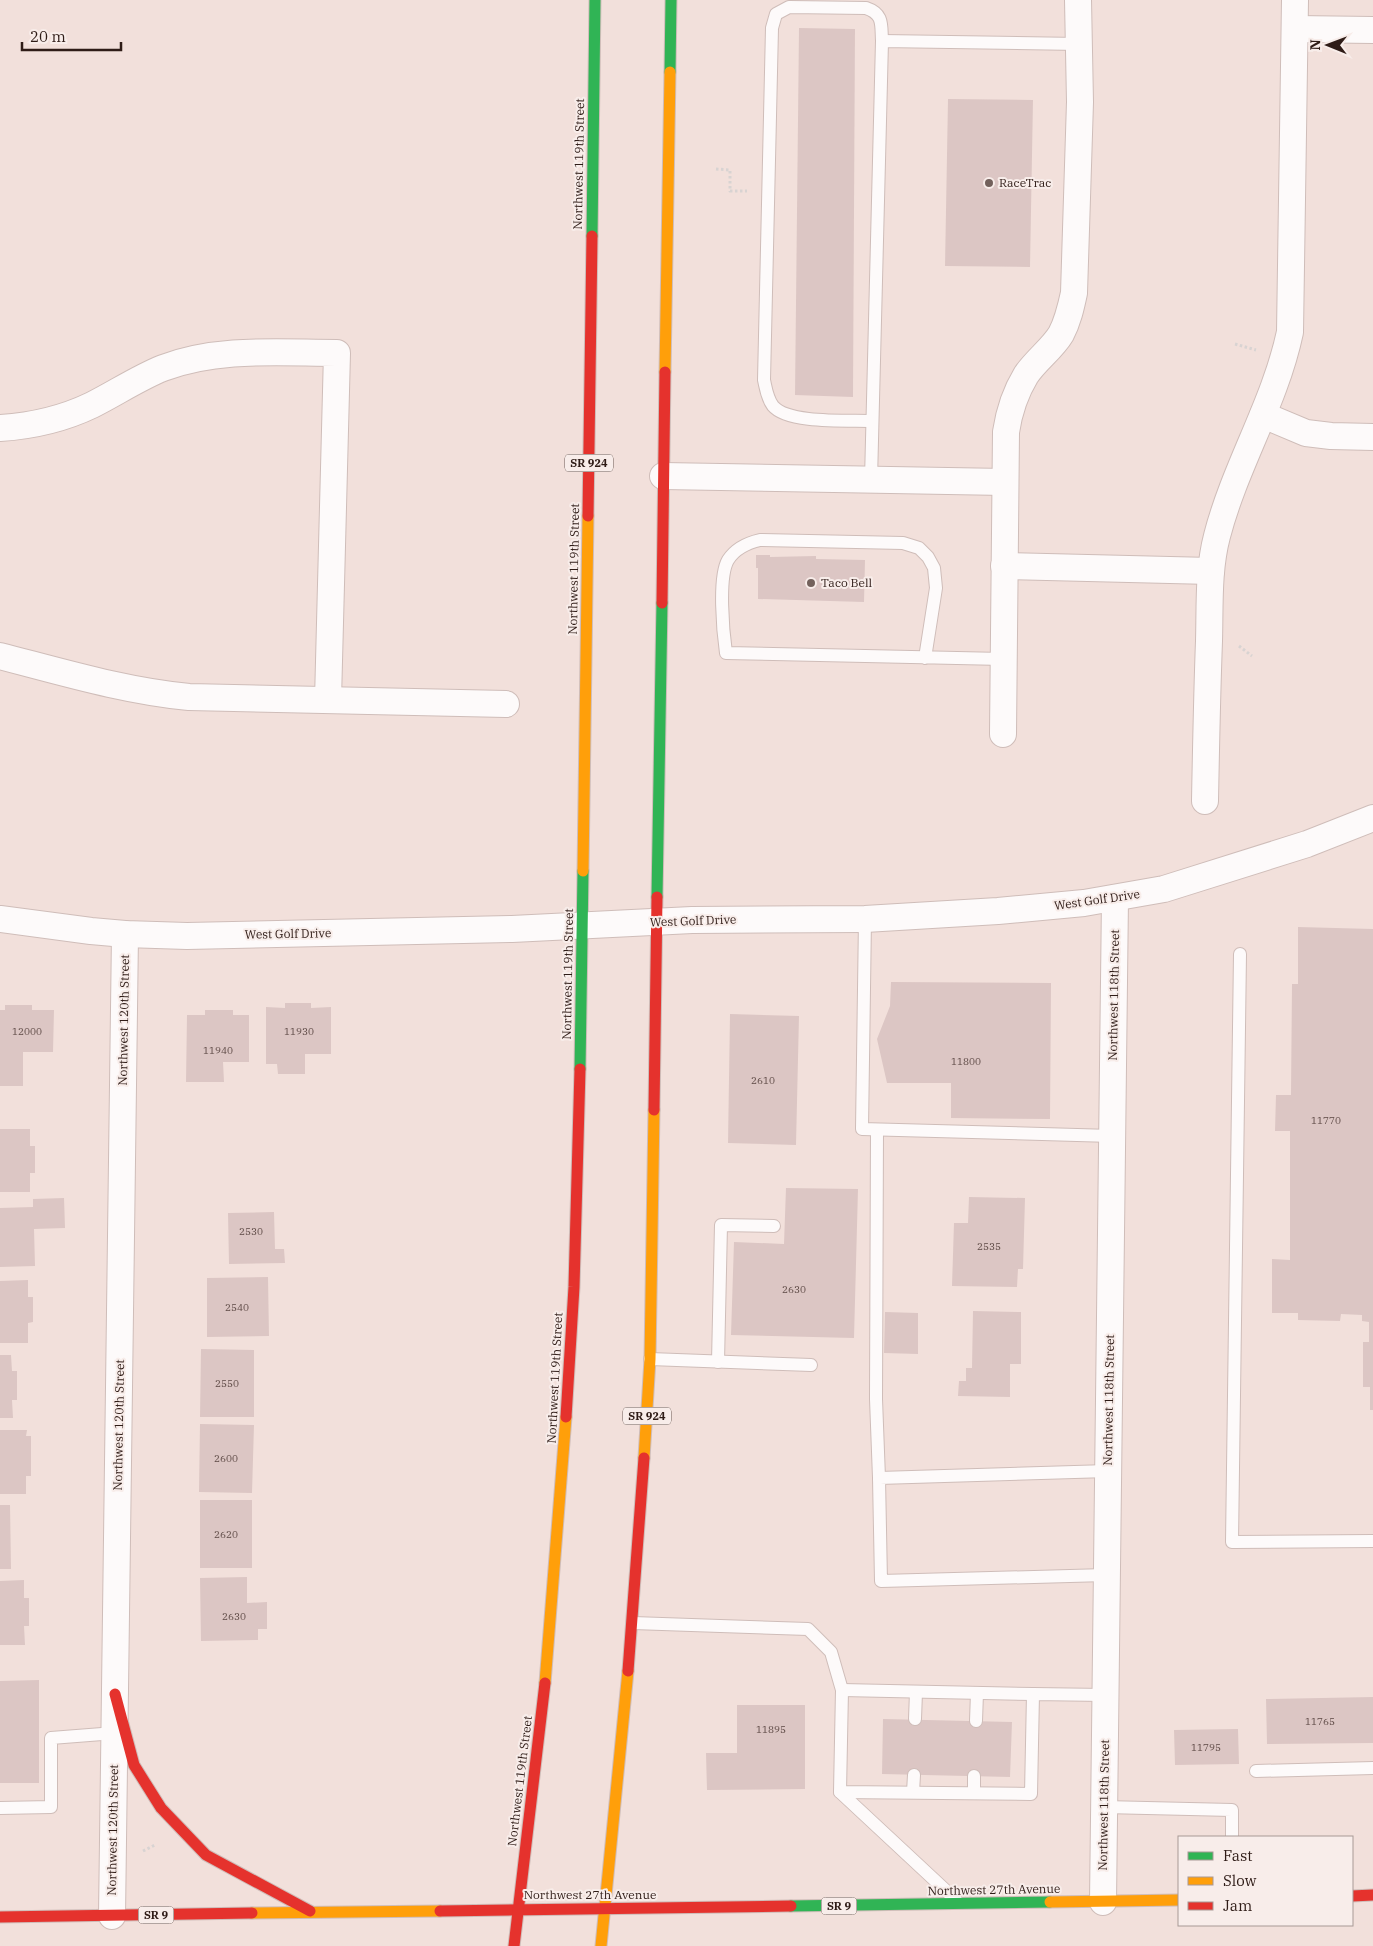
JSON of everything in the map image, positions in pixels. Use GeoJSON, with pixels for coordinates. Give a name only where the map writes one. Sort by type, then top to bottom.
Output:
{"type":"FeatureCollection","features":[{"type":"Feature","properties":{"kind":"main road","name":"Northwest 119th Street"},"geometry":{"type":"LineString","coordinates":[[514,1946],[547,1670],[562,1480],[574,1277],[580,1089],[595,0]]}},
{"type":"Feature","properties":{"kind":"main road","name":"SR 924"},"geometry":{"type":"LineString","coordinates":[[601,1946],[633,1623],[650,1359],[671,0]]}},
{"type":"Feature","properties":{"kind":"main road"},"geometry":{"type":"LineString","coordinates":[[115,1694],[134,1765],[161,1808],[206,1855],[312,1912]]}},
{"type":"Feature","properties":{"kind":"main road"},"geometry":{"type":"LineString","coordinates":[[1353,1896],[1373,1895]]}},
{"type":"Feature","properties":{"kind":"main road","name":"Northwest 27th Avenue"},"geometry":{"type":"LineString","coordinates":[[0,1916],[112,1916],[518,1908],[605,1909],[1178,1900]]}},
{"type":"Feature","properties":{"kind":"street"},"geometry":{"type":"LineString","coordinates":[[1003,734],[1006,432],[1009,411],[1026,374],[1060,334],[1071,309],[1074,294],[1080,102],[1078,0]]}},
{"type":"Feature","properties":{"kind":"street"},"geometry":{"type":"LineString","coordinates":[[1205,801],[1211,571],[1217,535],[1286,350],[1290,324],[1295,0]]}},
{"type":"Feature","properties":{"kind":"street"},"geometry":{"type":"LineString","coordinates":[[1295,29],[1373,30]]}},
{"type":"Feature","properties":{"kind":"street"},"geometry":{"type":"LineString","coordinates":[[0,428],[52,420],[72,414],[108,397],[142,377],[165,367],[190,360],[235,353],[337,353],[328,700]]}},
{"type":"Feature","properties":{"kind":"street"},"geometry":{"type":"LineString","coordinates":[[1263,415],[1306,433],[1331,436],[1373,437]]}},
{"type":"Feature","properties":{"kind":"street"},"geometry":{"type":"LineString","coordinates":[[664,476],[1005,482]]}},
{"type":"Feature","properties":{"kind":"street"},"geometry":{"type":"LineString","coordinates":[[1004,566],[1211,571]]}},
{"type":"Feature","properties":{"kind":"street"},"geometry":{"type":"LineString","coordinates":[[0,656],[99,681],[164,694],[213,698],[506,704]]}},
{"type":"Feature","properties":{"kind":"street","name":"West Golf Drive"},"geometry":{"type":"LineString","coordinates":[[0,919],[57,928],[125,934],[196,936],[512,929],[658,922],[865,918],[998,912],[1084,903],[1164,889],[1307,844],[1373,818]]}},
{"type":"Feature","properties":{"kind":"street","name":"Northwest 118th Street"},"geometry":{"type":"LineString","coordinates":[[1103,1902],[1115,898]]}},
{"type":"Feature","properties":{"kind":"street","name":"Northwest 120th Street"},"geometry":{"type":"LineString","coordinates":[[112,1916],[125,934]]}},
{"type":"Feature","properties":{"kind":"lane"},"geometry":{"type":"LineString","coordinates":[[871,480],[882,41],[880,19],[876,11],[866,8],[789,7],[776,14],[772,28],[764,380],[766,394],[773,406],[782,413],[796,418],[872,421]]}},
{"type":"Feature","properties":{"kind":"lane"},"geometry":{"type":"LineString","coordinates":[[882,41],[1079,44]]}},
{"type":"Feature","properties":{"kind":"lane"},"geometry":{"type":"LineString","coordinates":[[925,658],[936,588],[934,568],[928,557],[919,548],[895,542],[760,540],[743,546],[728,561],[724,572],[722,619],[726,652],[925,658],[1003,659]]}},
{"type":"Feature","properties":{"kind":"lane"},"geometry":{"type":"LineString","coordinates":[[865,918],[862,1129],[1112,1136]]}},
{"type":"Feature","properties":{"kind":"lane"},"geometry":{"type":"LineString","coordinates":[[1240,954],[1232,1542],[1373,1541]]}},
{"type":"Feature","properties":{"kind":"lane"},"geometry":{"type":"LineString","coordinates":[[877,1130],[876,1399],[880,1478],[881,1580],[1106,1575]]}},
{"type":"Feature","properties":{"kind":"lane"},"geometry":{"type":"LineString","coordinates":[[718,1362],[721,1225],[774,1226]]}},
{"type":"Feature","properties":{"kind":"lane"},"geometry":{"type":"LineString","coordinates":[[650,1359],[810,1365]]}},
{"type":"Feature","properties":{"kind":"lane"},"geometry":{"type":"LineString","coordinates":[[880,1478],[1108,1472]]}},
{"type":"Feature","properties":{"kind":"lane"},"geometry":{"type":"LineString","coordinates":[[633,1623],[808,1629],[831,1652],[842,1690],[840,1792],[959,1904]]}},
{"type":"Feature","properties":{"kind":"lane"},"geometry":{"type":"LineString","coordinates":[[842,1690],[1105,1694]]}},
{"type":"Feature","properties":{"kind":"lane"},"geometry":{"type":"LineString","coordinates":[[914,1719],[916,1692]]}},
{"type":"Feature","properties":{"kind":"lane"},"geometry":{"type":"LineString","coordinates":[[976,1721],[977,1693]]}},
{"type":"Feature","properties":{"kind":"lane"},"geometry":{"type":"LineString","coordinates":[[840,1792],[1031,1794],[1033,1694]]}},
{"type":"Feature","properties":{"kind":"lane"},"geometry":{"type":"LineString","coordinates":[[0,1808],[51,1807],[51,1738],[114,1733]]}},
{"type":"Feature","properties":{"kind":"lane"},"geometry":{"type":"LineString","coordinates":[[1256,1771],[1373,1768]]}},
{"type":"Feature","properties":{"kind":"lane"},"geometry":{"type":"LineString","coordinates":[[913,1792],[914,1774]]}},
{"type":"Feature","properties":{"kind":"lane"},"geometry":{"type":"LineString","coordinates":[[974,1776],[974,1793]]}},
{"type":"Feature","properties":{"kind":"lane"},"geometry":{"type":"LineString","coordinates":[[1104,1808],[1232,1810],[1232,1836]]}},
{"type":"Feature","properties":{"kind":"path"},"geometry":{"type":"LineString","coordinates":[[716,169],[730,170],[730,191],[754,191]]}},
{"type":"Feature","properties":{"kind":"path"},"geometry":{"type":"LineString","coordinates":[[1235,344],[1258,351]]}},
{"type":"Feature","properties":{"kind":"path"},"geometry":{"type":"LineString","coordinates":[[136,1853],[158,1844]]}},
{"type":"Feature","properties":{"kind":"building"},"geometry":{"type":"Polygon","coordinates":[[[799,28],[855,29],[853,397],[795,395],[799,28]]]}},
{"type":"Feature","properties":{"kind":"building","name":"RaceTrac"},"geometry":{"type":"Polygon","coordinates":[[[948,99],[1033,100],[1030,267],[945,266],[948,99]]]}},
{"type":"Feature","properties":{"kind":"building","name":"Taco Bell"},"geometry":{"type":"Polygon","coordinates":[[[756,555],[770,555],[770,557],[816,556],[816,559],[865,560],[864,602],[758,599],[756,555]]]}},
{"type":"Feature","properties":{"kind":"building"},"geometry":{"type":"Polygon","coordinates":[[[1298,927],[1373,929],[1373,1410],[1370,1410],[1370,1387],[1363,1387],[1363,1342],[1369,1342],[1369,1322],[1362,1321],[1362,1315],[1341,1314],[1340,1321],[1298,1320],[1298,1313],[1272,1313],[1272,1259],[1290,1260],[1290,1131],[1275,1131],[1276,1095],[1291,1095],[1292,984],[1298,984],[1298,927]]]}},
{"type":"Feature","properties":{"kind":"building"},"geometry":{"type":"Polygon","coordinates":[[[891,982],[1051,983],[1050,1119],[951,1118],[951,1083],[887,1083],[877,1039],[890,1006],[891,982]]]}},
{"type":"Feature","properties":{"kind":"building"},"geometry":{"type":"Polygon","coordinates":[[[285,1003],[311,1003],[311,1008],[331,1007],[331,1054],[305,1054],[305,1074],[278,1074],[277,1064],[266,1064],[266,1007],[285,1008],[285,1003]]]}},
{"type":"Feature","properties":{"kind":"building"},"geometry":{"type":"Polygon","coordinates":[[[5,1005],[32,1005],[32,1010],[54,1010],[53,1052],[23,1052],[23,1086],[0,1086],[0,1010],[5,1010],[5,1005]]]}},
{"type":"Feature","properties":{"kind":"building"},"geometry":{"type":"Polygon","coordinates":[[[205,1010],[233,1010],[233,1015],[249,1015],[249,1062],[223,1062],[224,1082],[186,1082],[187,1015],[205,1015],[205,1010]]]}},
{"type":"Feature","properties":{"kind":"building"},"geometry":{"type":"Polygon","coordinates":[[[730,1014],[799,1016],[796,1145],[728,1143],[730,1014]]]}},
{"type":"Feature","properties":{"kind":"building"},"geometry":{"type":"Polygon","coordinates":[[[0,1129],[30,1129],[30,1146],[35,1146],[35,1173],[30,1173],[30,1192],[0,1192],[0,1129]]]}},
{"type":"Feature","properties":{"kind":"building"},"geometry":{"type":"Polygon","coordinates":[[[786,1188],[858,1189],[854,1338],[731,1335],[734,1242],[784,1244],[786,1188]]]}},
{"type":"Feature","properties":{"kind":"building"},"geometry":{"type":"Polygon","coordinates":[[[969,1197],[1025,1198],[1023,1269],[1018,1269],[1017,1287],[952,1286],[954,1223],[968,1223],[969,1197]]]}},
{"type":"Feature","properties":{"kind":"building"},"geometry":{"type":"Polygon","coordinates":[[[64,1198],[65,1228],[34,1229],[35,1266],[0,1267],[0,1208],[33,1207],[33,1199],[64,1198]]]}},
{"type":"Feature","properties":{"kind":"building"},"geometry":{"type":"Polygon","coordinates":[[[274,1212],[275,1249],[284,1249],[285,1263],[229,1264],[228,1213],[274,1212]]]}},
{"type":"Feature","properties":{"kind":"building"},"geometry":{"type":"Polygon","coordinates":[[[268,1277],[269,1336],[207,1337],[207,1278],[268,1277]]]}},
{"type":"Feature","properties":{"kind":"building"},"geometry":{"type":"Polygon","coordinates":[[[28,1280],[28,1297],[33,1297],[33,1322],[28,1323],[28,1343],[0,1343],[0,1281],[28,1280]]]}},
{"type":"Feature","properties":{"kind":"building"},"geometry":{"type":"Polygon","coordinates":[[[973,1311],[1021,1312],[1021,1364],[1010,1364],[1010,1397],[958,1396],[959,1381],[966,1381],[966,1368],[972,1368],[973,1311]]]}},
{"type":"Feature","properties":{"kind":"building"},"geometry":{"type":"Polygon","coordinates":[[[885,1312],[918,1313],[918,1354],[884,1353],[885,1312]]]}},
{"type":"Feature","properties":{"kind":"building"},"geometry":{"type":"Polygon","coordinates":[[[201,1349],[254,1350],[254,1417],[200,1417],[201,1349]]]}},
{"type":"Feature","properties":{"kind":"building"},"geometry":{"type":"Polygon","coordinates":[[[0,1355],[11,1355],[12,1371],[17,1371],[17,1400],[12,1400],[13,1418],[0,1418],[0,1355]]]}},
{"type":"Feature","properties":{"kind":"building"},"geometry":{"type":"Polygon","coordinates":[[[200,1424],[254,1425],[252,1493],[199,1492],[200,1424]]]}},
{"type":"Feature","properties":{"kind":"building"},"geometry":{"type":"Polygon","coordinates":[[[0,1430],[27,1430],[26,1436],[31,1436],[31,1476],[26,1476],[26,1494],[0,1494],[0,1430]]]}},
{"type":"Feature","properties":{"kind":"building"},"geometry":{"type":"Polygon","coordinates":[[[200,1500],[252,1500],[252,1568],[200,1568],[200,1500]]]}},
{"type":"Feature","properties":{"kind":"building"},"geometry":{"type":"Polygon","coordinates":[[[0,1505],[10,1505],[11,1569],[0,1569],[0,1505]]]}},
{"type":"Feature","properties":{"kind":"building"},"geometry":{"type":"Polygon","coordinates":[[[247,1577],[247,1603],[267,1602],[267,1629],[258,1629],[258,1640],[201,1641],[200,1578],[247,1577]]]}},
{"type":"Feature","properties":{"kind":"building"},"geometry":{"type":"Polygon","coordinates":[[[24,1580],[24,1598],[29,1598],[29,1626],[24,1626],[25,1645],[0,1645],[0,1581],[24,1580]]]}},
{"type":"Feature","properties":{"kind":"building"},"geometry":{"type":"Polygon","coordinates":[[[39,1680],[39,1783],[0,1783],[0,1681],[39,1680]]]}},
{"type":"Feature","properties":{"kind":"building"},"geometry":{"type":"Polygon","coordinates":[[[1373,1697],[1373,1743],[1267,1744],[1266,1699],[1373,1697]]]}},
{"type":"Feature","properties":{"kind":"building"},"geometry":{"type":"Polygon","coordinates":[[[737,1705],[805,1705],[805,1789],[707,1790],[706,1753],[737,1753],[737,1705]]]}},
{"type":"Feature","properties":{"kind":"building"},"geometry":{"type":"Polygon","coordinates":[[[883,1719],[1012,1722],[1010,1777],[882,1774],[883,1719]]]}},
{"type":"Feature","properties":{"kind":"building"},"geometry":{"type":"Polygon","coordinates":[[[1238,1729],[1239,1764],[1175,1765],[1174,1730],[1238,1729]]]}},
{"type":"Feature","properties":{"kind":"traffic: fast"},"geometry":{"type":"LineString","coordinates":[[592,236],[595,0]]}},
{"type":"Feature","properties":{"kind":"traffic: fast"},"geometry":{"type":"LineString","coordinates":[[670,72],[671,0]]}},
{"type":"Feature","properties":{"kind":"traffic: fast"},"geometry":{"type":"LineString","coordinates":[[657,897],[662,603]]}},
{"type":"Feature","properties":{"kind":"traffic: fast"},"geometry":{"type":"LineString","coordinates":[[580,1069],[583,871]]}},
{"type":"Feature","properties":{"kind":"traffic: fast"},"geometry":{"type":"LineString","coordinates":[[791,1906],[1050,1902]]}},
{"type":"Feature","properties":{"kind":"traffic: slow"},"geometry":{"type":"LineString","coordinates":[[665,372],[670,72]]}},
{"type":"Feature","properties":{"kind":"traffic: slow"},"geometry":{"type":"LineString","coordinates":[[583,871],[588,516]]}},
{"type":"Feature","properties":{"kind":"traffic: slow"},"geometry":{"type":"LineString","coordinates":[[644,1458],[650,1359],[654,1110]]}},
{"type":"Feature","properties":{"kind":"traffic: slow"},"geometry":{"type":"LineString","coordinates":[[545,1683],[566,1417]]}},
{"type":"Feature","properties":{"kind":"traffic: slow"},"geometry":{"type":"LineString","coordinates":[[601,1946],[628,1671]]}},
{"type":"Feature","properties":{"kind":"traffic: slow"},"geometry":{"type":"LineString","coordinates":[[1050,1902],[1178,1900]]}},
{"type":"Feature","properties":{"kind":"traffic: slow"},"geometry":{"type":"LineString","coordinates":[[252,1913],[440,1911]]}},
{"type":"Feature","properties":{"kind":"traffic: jam"},"geometry":{"type":"LineString","coordinates":[[588,516],[592,236]]}},
{"type":"Feature","properties":{"kind":"traffic: jam"},"geometry":{"type":"LineString","coordinates":[[662,603],[665,372]]}},
{"type":"Feature","properties":{"kind":"traffic: jam"},"geometry":{"type":"LineString","coordinates":[[654,1110],[657,897]]}},
{"type":"Feature","properties":{"kind":"traffic: jam"},"geometry":{"type":"LineString","coordinates":[[566,1417],[574,1287],[580,1069]]}},
{"type":"Feature","properties":{"kind":"traffic: jam"},"geometry":{"type":"LineString","coordinates":[[628,1671],[644,1458]]}},
{"type":"Feature","properties":{"kind":"traffic: jam"},"geometry":{"type":"LineString","coordinates":[[514,1946],[545,1683]]}},
{"type":"Feature","properties":{"kind":"traffic: jam"},"geometry":{"type":"LineString","coordinates":[[115,1694],[134,1765],[161,1808],[206,1855],[310,1911]]}},
{"type":"Feature","properties":{"kind":"traffic: jam"},"geometry":{"type":"LineString","coordinates":[[1353,1896],[1373,1895]]}},
{"type":"Feature","properties":{"kind":"traffic: jam"},"geometry":{"type":"LineString","coordinates":[[440,1911],[791,1906]]}},
{"type":"Feature","properties":{"kind":"traffic: jam"},"geometry":{"type":"LineString","coordinates":[[0,1917],[252,1913]]}},
{"type":"Feature","properties":{"kind":"place","name":"RaceTrac"},"geometry":{"type":"Point","coordinates":[989,183]}},
{"type":"Feature","properties":{"kind":"place","name":"Taco Bell"},"geometry":{"type":"Point","coordinates":[811,583]}}]}
